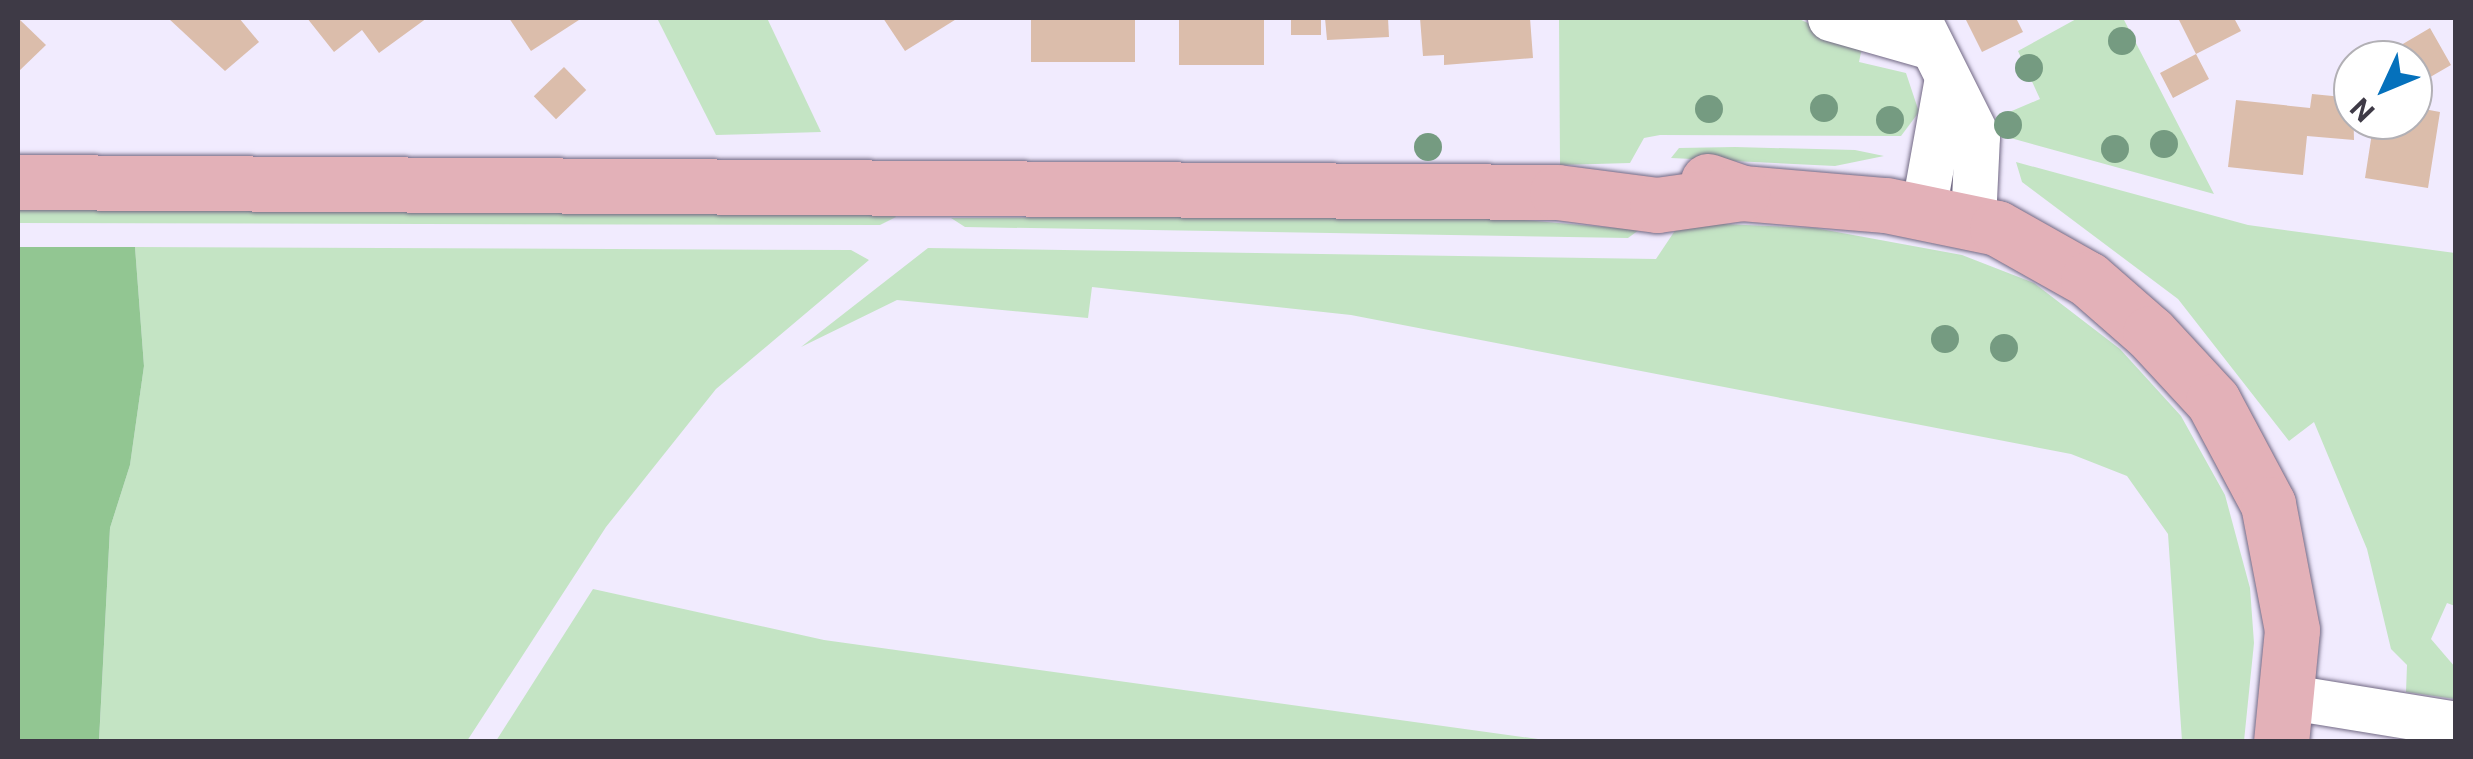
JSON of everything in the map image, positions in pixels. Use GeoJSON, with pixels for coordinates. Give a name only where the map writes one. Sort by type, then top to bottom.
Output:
{"type":"FeatureCollection","features":[{"type":"Feature","properties":{"kind":"main road"},"geometry":{"type":"LineString","coordinates":[[18,182],[1557,192],[1657,205],[1742,193],[1948,216],[2024,240],[2088,280],[2191,376],[2236,436],[2282,553],[2286,719]]}},
{"type":"Feature","properties":{"kind":"street"},"geometry":{"type":"LineString","coordinates":[[1830,18],[1932,48],[1948,216]]}},
{"type":"Feature","properties":{"kind":"street"},"geometry":{"type":"LineString","coordinates":[[2286,719],[2456,724]]}},
{"type":"Feature","properties":{"kind":"green space"},"geometry":{"type":"Polygon","coordinates":[[[657,18],[767,18],[821,132],[716,135],[657,18]]]}},
{"type":"Feature","properties":{"kind":"green space"},"geometry":{"type":"Polygon","coordinates":[[[1559,18],[1797,18],[1862,48],[1859,62],[1906,73],[1919,112],[1901,136],[1660,135],[1644,138],[1630,163],[1560,165],[1559,18]]]}},
{"type":"Feature","properties":{"kind":"green space"},"geometry":{"type":"Polygon","coordinates":[[[2078,18],[2123,18],[2214,194],[2007,137],[2000,116],[2040,99],[2018,51],[2078,18]]]}},
{"type":"Feature","properties":{"kind":"green space"},"geometry":{"type":"Polygon","coordinates":[[[1679,148],[1855,150],[1884,156],[1835,166],[1671,158],[1679,148]]]}},
{"type":"Feature","properties":{"kind":"green space"},"geometry":{"type":"Polygon","coordinates":[[[2016,162],[2248,225],[2455,253],[2455,606],[2447,603],[2431,639],[2455,667],[2455,699],[2406,692],[2407,665],[2391,649],[2367,549],[2314,422],[2289,441],[2178,299],[2022,182],[2016,162]]]}},
{"type":"Feature","properties":{"kind":"green space"},"geometry":{"type":"Polygon","coordinates":[[[18,201],[893,213],[896,217],[880,225],[18,223],[18,201]]]}},
{"type":"Feature","properties":{"kind":"green space"},"geometry":{"type":"Polygon","coordinates":[[[1468,215],[1639,230],[1628,238],[965,227],[951,218],[1468,215]]]}},
{"type":"Feature","properties":{"kind":"green space"},"geometry":{"type":"Polygon","coordinates":[[[1700,223],[1815,228],[1962,255],[2034,283],[2120,349],[2181,416],[2225,495],[2250,588],[2254,643],[2244,741],[2182,741],[2168,534],[2127,476],[2071,454],[1351,315],[1092,287],[1088,318],[897,300],[801,347],[928,248],[1656,259],[1676,229],[1700,223]]]}},
{"type":"Feature","properties":{"kind":"green space"},"geometry":{"type":"Polygon","coordinates":[[[18,247],[135,247],[144,366],[130,465],[110,528],[99,741],[18,741],[18,247]]]}},
{"type":"Feature","properties":{"kind":"green space"},"geometry":{"type":"Polygon","coordinates":[[[135,247],[851,250],[869,260],[716,389],[606,527],[467,741],[99,742],[110,528],[130,465],[144,366],[135,247]]]}},
{"type":"Feature","properties":{"kind":"green space"},"geometry":{"type":"Polygon","coordinates":[[[593,589],[824,640],[1552,741],[496,741],[593,589]]]}},
{"type":"Feature","properties":{"kind":"building"},"geometry":{"type":"Polygon","coordinates":[[[18,18],[46,45],[18,72],[18,18]]]}},
{"type":"Feature","properties":{"kind":"building"},"geometry":{"type":"Polygon","coordinates":[[[168,18],[239,18],[259,42],[225,71],[168,18]]]}},
{"type":"Feature","properties":{"kind":"building"},"geometry":{"type":"Polygon","coordinates":[[[307,18],[427,18],[379,53],[362,30],[334,52],[307,18]]]}},
{"type":"Feature","properties":{"kind":"building"},"geometry":{"type":"Polygon","coordinates":[[[509,18],[582,18],[531,51],[509,18]]]}},
{"type":"Feature","properties":{"kind":"building"},"geometry":{"type":"Polygon","coordinates":[[[883,18],[958,18],[905,51],[883,18]]]}},
{"type":"Feature","properties":{"kind":"building"},"geometry":{"type":"Polygon","coordinates":[[[1031,18],[1135,18],[1135,62],[1031,62],[1031,18]]]}},
{"type":"Feature","properties":{"kind":"building"},"geometry":{"type":"Polygon","coordinates":[[[1179,18],[1264,18],[1264,65],[1179,65],[1179,18]]]}},
{"type":"Feature","properties":{"kind":"building"},"geometry":{"type":"Polygon","coordinates":[[[1291,18],[1321,18],[1321,35],[1291,35],[1291,18]]]}},
{"type":"Feature","properties":{"kind":"building"},"geometry":{"type":"Polygon","coordinates":[[[1325,18],[1388,18],[1389,37],[1327,40],[1325,18]]]}},
{"type":"Feature","properties":{"kind":"building"},"geometry":{"type":"Polygon","coordinates":[[[1420,18],[1530,18],[1533,58],[1444,65],[1444,55],[1423,56],[1420,18]]]}},
{"type":"Feature","properties":{"kind":"building"},"geometry":{"type":"Polygon","coordinates":[[[1965,18],[2016,18],[2023,32],[1982,52],[1965,18]]]}},
{"type":"Feature","properties":{"kind":"building"},"geometry":{"type":"Polygon","coordinates":[[[2178,18],[2234,18],[2241,31],[2196,54],[2178,18]]]}},
{"type":"Feature","properties":{"kind":"building"},"geometry":{"type":"Polygon","coordinates":[[[2430,28],[2451,65],[2433,75],[2433,40],[2410,40],[2430,28]]]}},
{"type":"Feature","properties":{"kind":"building"},"geometry":{"type":"Polygon","coordinates":[[[2196,54],[2209,79],[2173,98],[2160,73],[2196,54]]]}},
{"type":"Feature","properties":{"kind":"building"},"geometry":{"type":"Polygon","coordinates":[[[564,67],[586,90],[556,119],[534,96],[564,67]]]}},
{"type":"Feature","properties":{"kind":"building"},"geometry":{"type":"Polygon","coordinates":[[[2312,94],[2333,96],[2333,138],[2307,136],[2303,175],[2228,167],[2236,100],[2310,108],[2312,94]]]}},
{"type":"Feature","properties":{"kind":"building"},"geometry":{"type":"Polygon","coordinates":[[[2433,111],[2440,112],[2428,188],[2365,178],[2371,140],[2433,140],[2433,111]]]}}]}
